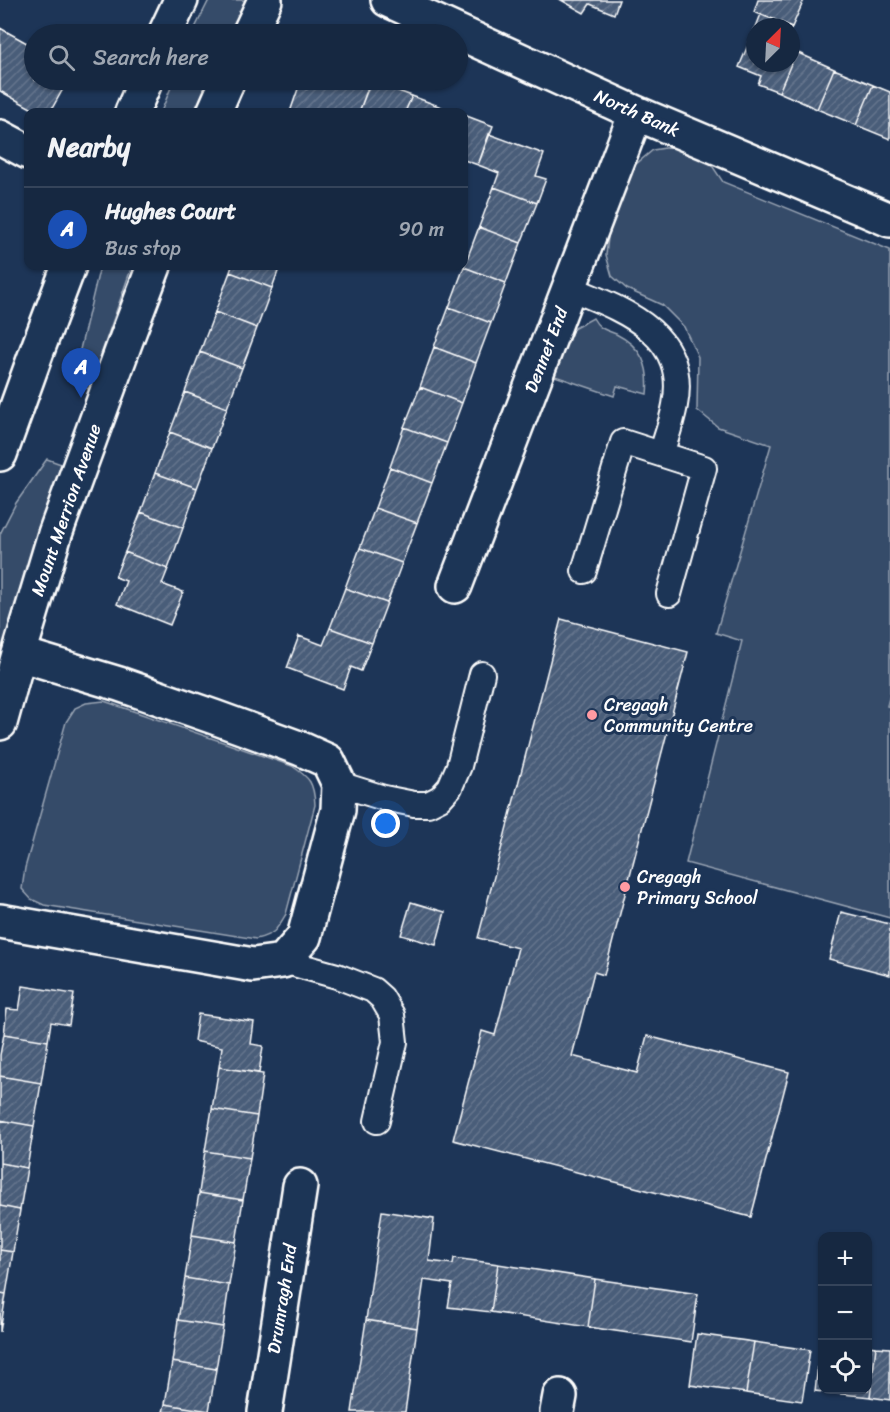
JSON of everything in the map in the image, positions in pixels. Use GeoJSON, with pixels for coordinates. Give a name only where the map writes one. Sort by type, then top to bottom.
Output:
{"type":"FeatureCollection","features":[{"type":"Feature","properties":{"kind":"street"},"geometry":{"type":"LineString","coordinates":[[170,24],[181,0]]}},
{"type":"Feature","properties":{"kind":"street"},"geometry":{"type":"LineString","coordinates":[[254,24],[266,0]]}},
{"type":"Feature","properties":{"kind":"street","name":"North Bank"},"geometry":{"type":"LineString","coordinates":[[388,0],[441,24]]}},
{"type":"Feature","properties":{"kind":"street","name":"North Bank"},"geometry":{"type":"LineString","coordinates":[[468,36],[636,113],[890,220]]}},
{"type":"Feature","properties":{"kind":"street"},"geometry":{"type":"LineString","coordinates":[[134,108],[142,90]]}},
{"type":"Feature","properties":{"kind":"street"},"geometry":{"type":"LineString","coordinates":[[216,108],[224,90]]}},
{"type":"Feature","properties":{"kind":"street","name":"Dennet End"},"geometry":{"type":"LineString","coordinates":[[455,586],[636,113]]}},
{"type":"Feature","properties":{"kind":"street"},"geometry":{"type":"LineString","coordinates":[[0,137],[24,150]]}},
{"type":"Feature","properties":{"kind":"street"},"geometry":{"type":"LineString","coordinates":[[0,454],[67,270]]}},
{"type":"Feature","properties":{"kind":"street","name":"Mount Merrion Avenue"},"geometry":{"type":"LineString","coordinates":[[0,723],[55,534],[152,270]]}},
{"type":"Feature","properties":{"kind":"street"},"geometry":{"type":"LineString","coordinates":[[0,921],[253,964],[283,961],[304,937],[338,810],[339,784],[327,762],[299,748],[119,684],[19,654]]}},
{"type":"Feature","properties":{"kind":"street","name":"Drumragh End"},"geometry":{"type":"LineString","coordinates":[[265,1412],[300,1186]]}},
{"type":"Feature","properties":{"kind":"lane"},"geometry":{"type":"LineString","coordinates":[[570,288],[619,308],[639,320],[667,348],[674,362],[677,386],[675,405],[661,454]]}},
{"type":"Feature","properties":{"kind":"lane"},"geometry":{"type":"LineString","coordinates":[[584,571],[623,442],[704,468],[669,594]]}},
{"type":"Feature","properties":{"kind":"lane"},"geometry":{"type":"LineString","coordinates":[[339,784],[384,798],[414,804],[428,804],[440,798],[450,787],[459,766],[482,674]]}},
{"type":"Feature","properties":{"kind":"lane"},"geometry":{"type":"LineString","coordinates":[[283,961],[337,976],[373,990],[382,998],[392,1015],[395,1042],[377,1121]]}},
{"type":"Feature","properties":{"kind":"shaded area"},"geometry":{"type":"Polygon","coordinates":[[[209,0],[248,0],[236,24],[197,24],[209,0]]]}},
{"type":"Feature","properties":{"kind":"shaded area"},"geometry":{"type":"Polygon","coordinates":[[[170,90],[206,90],[198,108],[163,108],[170,90]]]}},
{"type":"Feature","properties":{"kind":"shaded area"},"geometry":{"type":"Polygon","coordinates":[[[671,147],[691,150],[707,158],[723,182],[890,250],[890,694],[887,706],[890,707],[890,918],[686,863],[742,641],[716,633],[771,445],[718,427],[697,410],[698,357],[684,327],[662,305],[627,289],[612,276],[606,255],[609,229],[635,165],[653,150],[671,147]]]}},
{"type":"Feature","properties":{"kind":"shaded area"},"geometry":{"type":"Polygon","coordinates":[[[99,270],[131,270],[89,389],[72,383],[99,270]]]}},
{"type":"Feature","properties":{"kind":"shaded area"},"geometry":{"type":"Polygon","coordinates":[[[593,318],[600,327],[625,339],[638,351],[647,375],[647,394],[617,386],[614,396],[552,375],[573,329],[593,318]]]}},
{"type":"Feature","properties":{"kind":"shaded area"},"geometry":{"type":"Polygon","coordinates":[[[47,459],[61,464],[0,668],[0,534],[16,503],[47,459]]]}},
{"type":"Feature","properties":{"kind":"shaded area"},"geometry":{"type":"Polygon","coordinates":[[[104,701],[292,766],[310,782],[314,791],[315,805],[286,914],[271,933],[256,939],[44,905],[31,899],[22,889],[25,868],[66,722],[75,708],[86,703],[104,701]]]}},
{"type":"Feature","properties":{"kind":"building"},"geometry":{"type":"Polygon","coordinates":[[[561,0],[619,0],[614,14],[590,4],[584,13],[561,0]]]}},
{"type":"Feature","properties":{"kind":"building"},"geometry":{"type":"Polygon","coordinates":[[[758,0],[804,0],[796,18],[769,18],[754,12],[758,0]]]}},
{"type":"Feature","properties":{"kind":"building"},"geometry":{"type":"Polygon","coordinates":[[[0,28],[24,41],[24,90],[62,90],[52,108],[31,108],[0,91],[0,28]]]}},
{"type":"Feature","properties":{"kind":"building"},"geometry":{"type":"Polygon","coordinates":[[[746,50],[746,70],[739,67],[746,50]]]}},
{"type":"Feature","properties":{"kind":"building"},"geometry":{"type":"Polygon","coordinates":[[[800,54],[834,69],[817,109],[779,92],[788,72],[800,72],[800,54]]]}},
{"type":"Feature","properties":{"kind":"building"},"geometry":{"type":"Polygon","coordinates":[[[834,69],[873,85],[856,125],[817,109],[834,69]]]}},
{"type":"Feature","properties":{"kind":"building"},"geometry":{"type":"Polygon","coordinates":[[[751,72],[788,72],[779,92],[758,84],[761,76],[751,72]]]}},
{"type":"Feature","properties":{"kind":"building"},"geometry":{"type":"Polygon","coordinates":[[[873,85],[890,92],[890,139],[856,125],[873,85]]]}},
{"type":"Feature","properties":{"kind":"building"},"geometry":{"type":"Polygon","coordinates":[[[298,90],[367,90],[360,108],[291,108],[298,90]]]}},
{"type":"Feature","properties":{"kind":"building"},"geometry":{"type":"Polygon","coordinates":[[[368,90],[396,90],[412,96],[407,108],[361,108],[368,90]]]}},
{"type":"Feature","properties":{"kind":"building"},"geometry":{"type":"Polygon","coordinates":[[[412,96],[444,108],[407,108],[412,96]]]}},
{"type":"Feature","properties":{"kind":"building"},"geometry":{"type":"Polygon","coordinates":[[[468,117],[493,126],[478,165],[468,161],[468,117]]]}},
{"type":"Feature","properties":{"kind":"building"},"geometry":{"type":"Polygon","coordinates":[[[489,134],[544,154],[536,176],[546,179],[537,203],[494,187],[499,173],[478,165],[489,134]]]}},
{"type":"Feature","properties":{"kind":"building"},"geometry":{"type":"Polygon","coordinates":[[[494,187],[537,203],[521,243],[479,227],[494,187]]]}},
{"type":"Feature","properties":{"kind":"building"},"geometry":{"type":"Polygon","coordinates":[[[479,227],[521,243],[506,283],[468,269],[468,256],[479,227]]]}},
{"type":"Feature","properties":{"kind":"building"},"geometry":{"type":"Polygon","coordinates":[[[468,269],[506,283],[491,323],[449,307],[463,270],[468,269]]]}},
{"type":"Feature","properties":{"kind":"building"},"geometry":{"type":"Polygon","coordinates":[[[231,270],[279,270],[272,288],[230,272],[231,270]]]}},
{"type":"Feature","properties":{"kind":"building"},"geometry":{"type":"Polygon","coordinates":[[[230,272],[272,288],[257,328],[215,312],[230,272]]]}},
{"type":"Feature","properties":{"kind":"building"},"geometry":{"type":"Polygon","coordinates":[[[449,307],[491,323],[476,363],[434,347],[449,307]]]}},
{"type":"Feature","properties":{"kind":"building"},"geometry":{"type":"Polygon","coordinates":[[[215,312],[257,328],[242,368],[200,352],[215,312]]]}},
{"type":"Feature","properties":{"kind":"building"},"geometry":{"type":"Polygon","coordinates":[[[434,347],[476,363],[462,403],[420,387],[434,347]]]}},
{"type":"Feature","properties":{"kind":"building"},"geometry":{"type":"Polygon","coordinates":[[[200,352],[242,368],[227,408],[185,392],[200,352]]]}},
{"type":"Feature","properties":{"kind":"building"},"geometry":{"type":"Polygon","coordinates":[[[420,387],[462,403],[447,443],[404,427],[420,387]]]}},
{"type":"Feature","properties":{"kind":"building"},"geometry":{"type":"Polygon","coordinates":[[[185,392],[227,408],[212,448],[170,432],[185,392]]]}},
{"type":"Feature","properties":{"kind":"building"},"geometry":{"type":"Polygon","coordinates":[[[404,427],[447,443],[432,483],[390,467],[404,427]]]}},
{"type":"Feature","properties":{"kind":"building"},"geometry":{"type":"Polygon","coordinates":[[[170,432],[212,448],[197,488],[155,473],[170,432]]]}},
{"type":"Feature","properties":{"kind":"building"},"geometry":{"type":"Polygon","coordinates":[[[390,467],[432,483],[417,523],[375,508],[390,467]]]}},
{"type":"Feature","properties":{"kind":"building"},"geometry":{"type":"Polygon","coordinates":[[[155,473],[197,488],[183,528],[141,512],[155,473]]]}},
{"type":"Feature","properties":{"kind":"building"},"geometry":{"type":"Polygon","coordinates":[[[375,508],[417,523],[402,563],[360,548],[375,508]]]}},
{"type":"Feature","properties":{"kind":"building"},"geometry":{"type":"Polygon","coordinates":[[[141,512],[183,528],[168,569],[125,552],[141,512]]]}},
{"type":"Feature","properties":{"kind":"building"},"geometry":{"type":"Polygon","coordinates":[[[360,548],[402,563],[387,603],[345,588],[360,548]]]}},
{"type":"Feature","properties":{"kind":"building"},"geometry":{"type":"Polygon","coordinates":[[[125,552],[168,569],[162,584],[183,592],[170,625],[117,604],[126,581],[115,577],[125,552]]]}},
{"type":"Feature","properties":{"kind":"building"},"geometry":{"type":"Polygon","coordinates":[[[345,588],[387,603],[372,643],[330,628],[345,588]]]}},
{"type":"Feature","properties":{"kind":"building"},"geometry":{"type":"Polygon","coordinates":[[[561,619],[688,652],[604,975],[594,972],[572,1056],[637,1073],[647,1036],[789,1072],[751,1217],[453,1140],[482,1031],[495,1035],[518,948],[478,938],[561,619]]]}},
{"type":"Feature","properties":{"kind":"building"},"geometry":{"type":"Polygon","coordinates":[[[330,628],[372,643],[361,671],[351,667],[343,689],[287,668],[299,636],[323,645],[330,628]]]}},
{"type":"Feature","properties":{"kind":"building"},"geometry":{"type":"Polygon","coordinates":[[[411,902],[445,912],[436,945],[401,935],[411,902]]]}},
{"type":"Feature","properties":{"kind":"building"},"geometry":{"type":"Polygon","coordinates":[[[841,912],[890,924],[890,975],[829,959],[841,912]]]}},
{"type":"Feature","properties":{"kind":"building"},"geometry":{"type":"Polygon","coordinates":[[[23,986],[74,994],[69,1025],[51,1022],[48,1041],[4,1034],[7,1009],[19,1010],[23,986]]]}},
{"type":"Feature","properties":{"kind":"building"},"geometry":{"type":"Polygon","coordinates":[[[198,1014],[254,1022],[251,1044],[263,1046],[259,1073],[219,1067],[222,1047],[194,1041],[198,1014]]]}},
{"type":"Feature","properties":{"kind":"building"},"geometry":{"type":"Polygon","coordinates":[[[4,1034],[48,1041],[41,1083],[0,1076],[0,1055],[4,1034]]]}},
{"type":"Feature","properties":{"kind":"building"},"geometry":{"type":"Polygon","coordinates":[[[219,1067],[263,1074],[257,1116],[212,1109],[219,1067]]]}},
{"type":"Feature","properties":{"kind":"building"},"geometry":{"type":"Polygon","coordinates":[[[0,1076],[41,1083],[34,1126],[0,1120],[0,1076]]]}},
{"type":"Feature","properties":{"kind":"building"},"geometry":{"type":"Polygon","coordinates":[[[212,1109],[257,1116],[250,1158],[205,1151],[212,1109]]]}},
{"type":"Feature","properties":{"kind":"building"},"geometry":{"type":"Polygon","coordinates":[[[0,1120],[34,1126],[27,1168],[0,1163],[0,1120]]]}},
{"type":"Feature","properties":{"kind":"building"},"geometry":{"type":"Polygon","coordinates":[[[205,1151],[250,1158],[243,1200],[199,1193],[205,1151]]]}},
{"type":"Feature","properties":{"kind":"building"},"geometry":{"type":"Polygon","coordinates":[[[0,1163],[27,1168],[20,1210],[0,1206],[0,1163]]]}},
{"type":"Feature","properties":{"kind":"building"},"geometry":{"type":"Polygon","coordinates":[[[199,1193],[243,1200],[236,1242],[192,1235],[199,1193]]]}},
{"type":"Feature","properties":{"kind":"building"},"geometry":{"type":"Polygon","coordinates":[[[0,1206],[20,1210],[13,1252],[0,1250],[0,1206]]]}},
{"type":"Feature","properties":{"kind":"building"},"geometry":{"type":"Polygon","coordinates":[[[382,1211],[434,1219],[429,1261],[453,1264],[454,1258],[498,1264],[491,1312],[448,1307],[452,1284],[424,1280],[417,1328],[366,1320],[382,1211]]]}},
{"type":"Feature","properties":{"kind":"building"},"geometry":{"type":"Polygon","coordinates":[[[192,1235],[236,1242],[229,1285],[185,1278],[192,1235]]]}},
{"type":"Feature","properties":{"kind":"building"},"geometry":{"type":"Polygon","coordinates":[[[0,1250],[13,1252],[6,1294],[0,1293],[0,1250]]]}},
{"type":"Feature","properties":{"kind":"building"},"geometry":{"type":"Polygon","coordinates":[[[498,1264],[595,1279],[588,1327],[491,1312],[498,1264]]]}},
{"type":"Feature","properties":{"kind":"building"},"geometry":{"type":"Polygon","coordinates":[[[185,1278],[229,1285],[223,1327],[178,1320],[185,1278]]]}},
{"type":"Feature","properties":{"kind":"building"},"geometry":{"type":"Polygon","coordinates":[[[595,1279],[698,1294],[691,1342],[588,1327],[595,1279]]]}},
{"type":"Feature","properties":{"kind":"building"},"geometry":{"type":"Polygon","coordinates":[[[0,1293],[6,1294],[0,1332],[0,1293]]]}},
{"type":"Feature","properties":{"kind":"building"},"geometry":{"type":"Polygon","coordinates":[[[178,1320],[223,1327],[216,1369],[172,1362],[178,1320]]]}},
{"type":"Feature","properties":{"kind":"building"},"geometry":{"type":"Polygon","coordinates":[[[366,1320],[417,1328],[405,1412],[352,1412],[366,1320]]]}},
{"type":"Feature","properties":{"kind":"building"},"geometry":{"type":"Polygon","coordinates":[[[697,1334],[754,1342],[746,1393],[690,1385],[697,1334]]]}},
{"type":"Feature","properties":{"kind":"building"},"geometry":{"type":"Polygon","coordinates":[[[754,1342],[810,1350],[802,1401],[746,1393],[754,1342]]]}},
{"type":"Feature","properties":{"kind":"building"},"geometry":{"type":"Polygon","coordinates":[[[872,1346],[876,1347],[872,1380],[872,1346]]]}},
{"type":"Feature","properties":{"kind":"building"},"geometry":{"type":"Polygon","coordinates":[[[876,1347],[890,1348],[890,1400],[870,1397],[876,1347]]]}},
{"type":"Feature","properties":{"kind":"building"},"geometry":{"type":"Polygon","coordinates":[[[172,1362],[216,1369],[209,1411],[165,1404],[172,1362]]]}},
{"type":"Feature","properties":{"kind":"building"},"geometry":{"type":"Polygon","coordinates":[[[818,1366],[818,1391],[815,1391],[818,1366]]]}},
{"type":"Feature","properties":{"kind":"building"},"geometry":{"type":"Polygon","coordinates":[[[842,1394],[870,1394],[870,1397],[842,1394]]]}},
{"type":"Feature","properties":{"kind":"building"},"geometry":{"type":"Polygon","coordinates":[[[165,1404],[209,1411],[209,1412],[163,1412],[165,1404]]]}},
{"type":"Feature","properties":{"kind":"place","name":"Hughes Court"},"geometry":{"type":"Point","coordinates":[81,398]}},
{"type":"Feature","properties":{"kind":"place","name":"Cregagh Community Centre"},"geometry":{"type":"Point","coordinates":[592,715]}},
{"type":"Feature","properties":{"kind":"place","name":"Cregagh Primary School"},"geometry":{"type":"Point","coordinates":[625,887]}}]}
